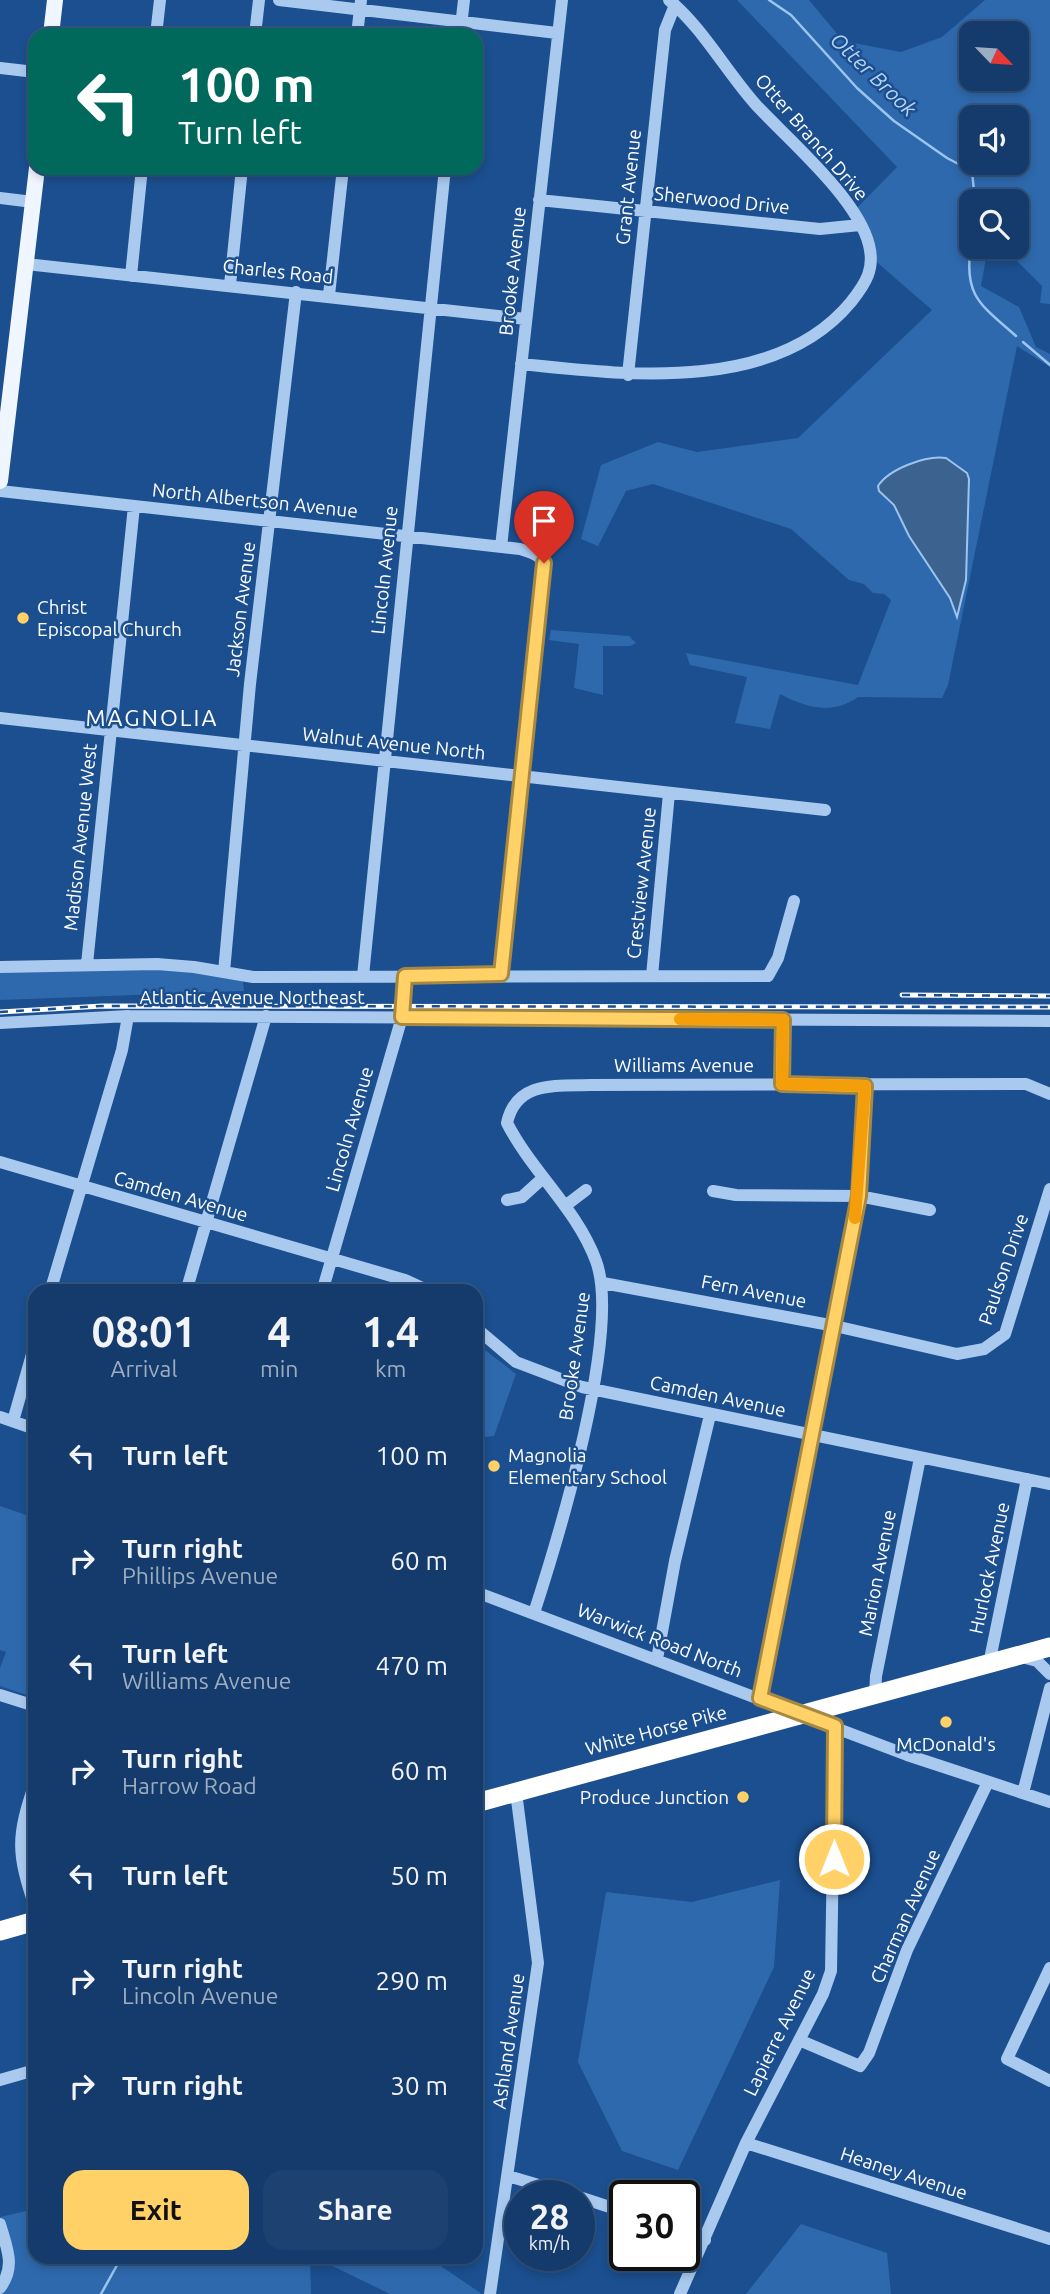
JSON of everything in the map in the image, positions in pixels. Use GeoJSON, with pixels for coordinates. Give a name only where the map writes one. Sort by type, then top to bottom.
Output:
{"type":"FeatureCollection","features":[{"type":"Feature","properties":{"kind":"highway","name":"White Horse Pike"},"geometry":{"type":"LineString","coordinates":[[483,1801],[1050,1647]]}},
{"type":"Feature","properties":{"kind":"highway"},"geometry":{"type":"LineString","coordinates":[[0,1931],[28,1923]]}},
{"type":"Feature","properties":{"kind":"main road"},"geometry":{"type":"LineString","coordinates":[[52,28],[55,0]]}},
{"type":"Feature","properties":{"kind":"main road"},"geometry":{"type":"LineString","coordinates":[[0,481],[36,175]]}},
{"type":"Feature","properties":{"kind":"street"},"geometry":{"type":"LineString","coordinates":[[157,28],[160,0]]}},
{"type":"Feature","properties":{"kind":"street"},"geometry":{"type":"LineString","coordinates":[[256,28],[258,0]]}},
{"type":"Feature","properties":{"kind":"street"},"geometry":{"type":"LineString","coordinates":[[279,0],[361,5],[556,33]]}},
{"type":"Feature","properties":{"kind":"street"},"geometry":{"type":"LineString","coordinates":[[460,28],[464,0]]}},
{"type":"Feature","properties":{"kind":"street","name":"Brooke Avenue"},"geometry":{"type":"LineString","coordinates":[[502,547],[556,33],[562,0]]}},
{"type":"Feature","properties":{"kind":"street","name":"Grant Avenue"},"geometry":{"type":"LineString","coordinates":[[628,375],[665,30],[672,2]]}},
{"type":"Feature","properties":{"kind":"street","name":"Otter Branch Drive"},"geometry":{"type":"LineString","coordinates":[[521,363],[628,375],[682,374],[739,363],[780,353],[812,335],[844,310],[866,284],[873,264],[869,242],[849,204],[754,102],[672,2]]}},
{"type":"Feature","properties":{"kind":"street"},"geometry":{"type":"LineString","coordinates":[[359,28],[361,5]]}},
{"type":"Feature","properties":{"kind":"street"},"geometry":{"type":"LineString","coordinates":[[0,68],[28,71]]}},
{"type":"Feature","properties":{"kind":"street"},"geometry":{"type":"LineString","coordinates":[[131,276],[141,175]]}},
{"type":"Feature","properties":{"kind":"street"},"geometry":{"type":"LineString","coordinates":[[230,285],[241,175]]}},
{"type":"Feature","properties":{"kind":"street"},"geometry":{"type":"LineString","coordinates":[[329,295],[342,175]]}},
{"type":"Feature","properties":{"kind":"street","name":"Lincoln Avenue"},"geometry":{"type":"LineString","coordinates":[[363,976],[444,175]]}},
{"type":"Feature","properties":{"kind":"street"},"geometry":{"type":"LineString","coordinates":[[0,198],[33,202]]}},
{"type":"Feature","properties":{"kind":"street","name":"Sherwood Drive"},"geometry":{"type":"LineString","coordinates":[[539,200],[820,229],[860,225]]}},
{"type":"Feature","properties":{"kind":"street","name":"Charles Road"},"geometry":{"type":"LineString","coordinates":[[26,264],[526,318]]}},
{"type":"Feature","properties":{"kind":"street","name":"Jackson Avenue"},"geometry":{"type":"LineString","coordinates":[[224,972],[244,746],[296,292]]}},
{"type":"Feature","properties":{"kind":"street","name":"North Albertson Avenue"},"geometry":{"type":"LineString","coordinates":[[0,491],[502,547],[533,553],[543,561],[545,572],[522,777]]}},
{"type":"Feature","properties":{"kind":"street","name":"Madison Avenue West"},"geometry":{"type":"LineString","coordinates":[[87,964],[134,506]]}},
{"type":"Feature","properties":{"kind":"street","name":"Walnut Avenue North"},"geometry":{"type":"LineString","coordinates":[[0,718],[824,810]]}},
{"type":"Feature","properties":{"kind":"street"},"geometry":{"type":"LineString","coordinates":[[501,974],[522,777]]}},
{"type":"Feature","properties":{"kind":"street","name":"Crestview Avenue"},"geometry":{"type":"LineString","coordinates":[[652,976],[669,793]]}},
{"type":"Feature","properties":{"kind":"street"},"geometry":{"type":"LineString","coordinates":[[0,967],[169,965],[253,978],[501,974],[768,976],[778,958],[794,901]]}},
{"type":"Feature","properties":{"kind":"street","name":"Lincoln Avenue"},"geometry":{"type":"LineString","coordinates":[[324,1284],[402,1017],[405,976]]}},
{"type":"Feature","properties":{"kind":"street"},"geometry":{"type":"LineString","coordinates":[[52,1284],[122,1050],[128,1016]]}},
{"type":"Feature","properties":{"kind":"street","name":"Atlantic Avenue Northeast"},"geometry":{"type":"LineString","coordinates":[[0,1023],[128,1016],[1050,1021]]}},
{"type":"Feature","properties":{"kind":"street"},"geometry":{"type":"LineString","coordinates":[[188,1284],[266,1016]]}},
{"type":"Feature","properties":{"kind":"street"},"geometry":{"type":"LineString","coordinates":[[782,1084],[783,1020]]}},
{"type":"Feature","properties":{"kind":"street","name":"Williams Avenue"},"geometry":{"type":"LineString","coordinates":[[528,1092],[535,1087],[590,1085],[1026,1084],[1050,1094]]}},
{"type":"Feature","properties":{"kind":"street"},"geometry":{"type":"LineString","coordinates":[[760,1698],[814,1436],[859,1196],[865,1086]]}},
{"type":"Feature","properties":{"kind":"street","name":"Brooke Avenue"},"geometry":{"type":"LineString","coordinates":[[528,1092],[519,1098],[507,1123],[518,1144],[565,1206],[592,1252],[603,1283],[604,1303],[592,1389],[562,1526],[534,1613]]}},
{"type":"Feature","properties":{"kind":"street","name":"Camden Avenue"},"geometry":{"type":"LineString","coordinates":[[0,1161],[413,1284]]}},
{"type":"Feature","properties":{"kind":"street"},"geometry":{"type":"LineString","coordinates":[[507,1200],[522,1197],[543,1178]]}},
{"type":"Feature","properties":{"kind":"street","name":"Paulson Drive"},"geometry":{"type":"LineString","coordinates":[[979,1350],[1005,1334],[1050,1189]]}},
{"type":"Feature","properties":{"kind":"street"},"geometry":{"type":"LineString","coordinates":[[565,1206],[586,1191]]}},
{"type":"Feature","properties":{"kind":"street"},"geometry":{"type":"LineString","coordinates":[[713,1191],[736,1195],[859,1196],[930,1210]]}},
{"type":"Feature","properties":{"kind":"street","name":"Fern Avenue"},"geometry":{"type":"LineString","coordinates":[[603,1283],[835,1326],[957,1354],[979,1350]]}},
{"type":"Feature","properties":{"kind":"street","name":"Camden Avenue"},"geometry":{"type":"LineString","coordinates":[[483,1334],[516,1362],[540,1374],[592,1389],[1050,1484]]}},
{"type":"Feature","properties":{"kind":"street"},"geometry":{"type":"LineString","coordinates":[[13,1421],[28,1368]]}},
{"type":"Feature","properties":{"kind":"street"},"geometry":{"type":"LineString","coordinates":[[657,1659],[676,1561],[710,1415]]}},
{"type":"Feature","properties":{"kind":"street"},"geometry":{"type":"LineString","coordinates":[[0,1417],[28,1426]]}},
{"type":"Feature","properties":{"kind":"street","name":"Marion Avenue"},"geometry":{"type":"LineString","coordinates":[[875,1696],[876,1676],[920,1458]]}},
{"type":"Feature","properties":{"kind":"street","name":"Hurlock Avenue"},"geometry":{"type":"LineString","coordinates":[[989,1664],[1027,1479]]}},
{"type":"Feature","properties":{"kind":"street","name":"Warwick Road North"},"geometry":{"type":"LineString","coordinates":[[483,1595],[988,1782],[1050,1802]]}},
{"type":"Feature","properties":{"kind":"street"},"geometry":{"type":"LineString","coordinates":[[1018,1656],[1037,1661],[1050,1674]]}},
{"type":"Feature","properties":{"kind":"street"},"geometry":{"type":"LineString","coordinates":[[1023,1793],[1050,1688]]}},
{"type":"Feature","properties":{"kind":"street"},"geometry":{"type":"LineString","coordinates":[[0,1695],[28,1704]]}},
{"type":"Feature","properties":{"kind":"street","name":"Lapierre Avenue"},"geometry":{"type":"LineString","coordinates":[[680,2294],[746,2143],[823,1993],[831,1971],[835,1726]]}},
{"type":"Feature","properties":{"kind":"street","name":"Charman Avenue"},"geometry":{"type":"LineString","coordinates":[[799,2040],[860,2066],[869,2053],[907,1950],[988,1782]]}},
{"type":"Feature","properties":{"kind":"street","name":"Ashland Avenue"},"geometry":{"type":"LineString","coordinates":[[490,2294],[538,1963],[516,1792]]}},
{"type":"Feature","properties":{"kind":"street"},"geometry":{"type":"LineString","coordinates":[[28,1809],[19,1842],[20,1863],[28,1886]]}},
{"type":"Feature","properties":{"kind":"street"},"geometry":{"type":"LineString","coordinates":[[1050,1968],[1007,2059],[1050,2081]]}},
{"type":"Feature","properties":{"kind":"street"},"geometry":{"type":"LineString","coordinates":[[0,2080],[28,2072]]}},
{"type":"Feature","properties":{"kind":"street","name":"Heaney Avenue"},"geometry":{"type":"LineString","coordinates":[[746,2143],[1050,2239]]}},
{"type":"Feature","properties":{"kind":"street"},"geometry":{"type":"LineString","coordinates":[[508,2176],[521,2180]]}},
{"type":"Feature","properties":{"kind":"street"},"geometry":{"type":"LineString","coordinates":[[0,2224],[11,2263],[4,2283]]}},
{"type":"Feature","properties":{"kind":"street"},"geometry":{"type":"LineString","coordinates":[[700,2238],[705,2240]]}},
{"type":"Feature","properties":{"kind":"shaded area"},"geometry":{"type":"Polygon","coordinates":[[[737,0],[809,0],[843,41],[901,52],[942,37],[959,22],[959,91],[1029,91],[1029,21],[961,21],[985,0],[1050,0],[1050,304],[1040,303],[1042,286],[1015,259],[1029,259],[1029,189],[959,189],[959,259],[986,259],[981,286],[1019,307],[1036,347],[1050,354],[1050,367],[1017,346],[948,685],[942,698],[858,697],[848,703],[828,708],[809,706],[780,694],[770,729],[735,723],[747,677],[690,665],[686,653],[858,685],[891,600],[884,594],[873,593],[864,584],[849,580],[791,529],[653,484],[626,491],[598,546],[581,539],[601,465],[658,442],[697,452],[798,438],[932,310],[872,258],[853,212],[897,167],[737,0]]]}},
{"type":"Feature","properties":{"kind":"shaded area"},"geometry":{"type":"Polygon","coordinates":[[[946,458],[967,473],[969,479],[966,580],[957,617],[950,598],[909,536],[894,505],[879,491],[878,486],[890,474],[909,464],[946,458]]]}},
{"type":"Feature","properties":{"kind":"shaded area"},"geometry":{"type":"Polygon","coordinates":[[[551,630],[629,636],[636,643],[630,646],[603,646],[603,695],[574,688],[579,644],[549,640],[551,630]]]}},
{"type":"Feature","properties":{"kind":"shaded area"},"geometry":{"type":"Polygon","coordinates":[[[158,967],[243,981],[244,991],[0,1000],[0,972],[158,967]]]}},
{"type":"Feature","properties":{"kind":"shaded area"},"geometry":{"type":"Polygon","coordinates":[[[483,1348],[516,1374],[494,1436],[483,1437],[483,1348]]]}},
{"type":"Feature","properties":{"kind":"shaded area"},"geometry":{"type":"Polygon","coordinates":[[[0,1506],[28,1516],[28,1696],[0,1686],[0,1668],[6,1652],[0,1650],[0,1506]]]}},
{"type":"Feature","properties":{"kind":"shaded area"},"geometry":{"type":"Polygon","coordinates":[[[780,1880],[774,1967],[678,2170],[622,2151],[578,2062],[606,1892],[692,1902],[780,1880]]]}},
{"type":"Feature","properties":{"kind":"shaded area"},"geometry":{"type":"Polygon","coordinates":[[[28,2211],[28,2264],[310,2264],[311,2294],[0,2294],[12,2256],[0,2217],[28,2211]]]}},
{"type":"Feature","properties":{"kind":"shaded area"},"geometry":{"type":"Polygon","coordinates":[[[801,2224],[887,2253],[891,2294],[746,2294],[801,2224]]]}},
{"type":"Feature","properties":{"kind":"shaded area"},"geometry":{"type":"Polygon","coordinates":[[[328,2264],[438,2264],[482,2294],[390,2294],[328,2264]]]}},
{"type":"Feature","properties":{"kind":"waterway","name":"Otter Brook"},"geometry":{"type":"LineString","coordinates":[[769,0],[791,15],[857,88],[894,121],[947,158],[972,171],[974,189]]}},
{"type":"Feature","properties":{"kind":"waterway","name":"Otter Brook"},"geometry":{"type":"LineString","coordinates":[[969,259],[972,288],[977,298],[1016,336]]}},
{"type":"Feature","properties":{"kind":"waterway","name":"Otter Brook"},"geometry":{"type":"LineString","coordinates":[[1023,342],[1050,365]]}},
{"type":"Feature","properties":{"kind":"waterway"},"geometry":{"type":"LineString","coordinates":[[101,2294],[118,2264]]}},
{"type":"Feature","properties":{"kind":"railway"},"geometry":{"type":"LineString","coordinates":[[902,995],[1050,996]]}},
{"type":"Feature","properties":{"kind":"railway"},"geometry":{"type":"LineString","coordinates":[[0,1012],[102,1006],[1050,1007]]}},
{"type":"Feature","properties":{"kind":"slow traffic"},"geometry":{"type":"LineString","coordinates":[[680,1019],[783,1020],[782,1084],[865,1086],[859,1196],[855,1218]]}},
{"type":"Feature","properties":{"kind":"place","name":"Christ Episcopal Church"},"geometry":{"type":"Point","coordinates":[23,618]}},
{"type":"Feature","properties":{"kind":"place","name":"Magnolia Elementary School"},"geometry":{"type":"Point","coordinates":[494,1466]}},
{"type":"Feature","properties":{"kind":"place","name":"McDonald's"},"geometry":{"type":"Point","coordinates":[946,1722]}},
{"type":"Feature","properties":{"kind":"place","name":"Produce Junction"},"geometry":{"type":"Point","coordinates":[743,1797]}},
{"type":"Feature","properties":{"kind":"district","name":"MAGNOLIA"},"geometry":{"type":"Point","coordinates":[152,717]}},
{"type":"Feature","properties":{"kind":"route"},"geometry":{"type":"LineString","coordinates":[[544,563],[501,974],[405,976],[402,1017],[783,1020],[782,1084],[865,1086],[859,1196],[814,1436],[760,1698],[835,1726],[834,1859]]}}]}
